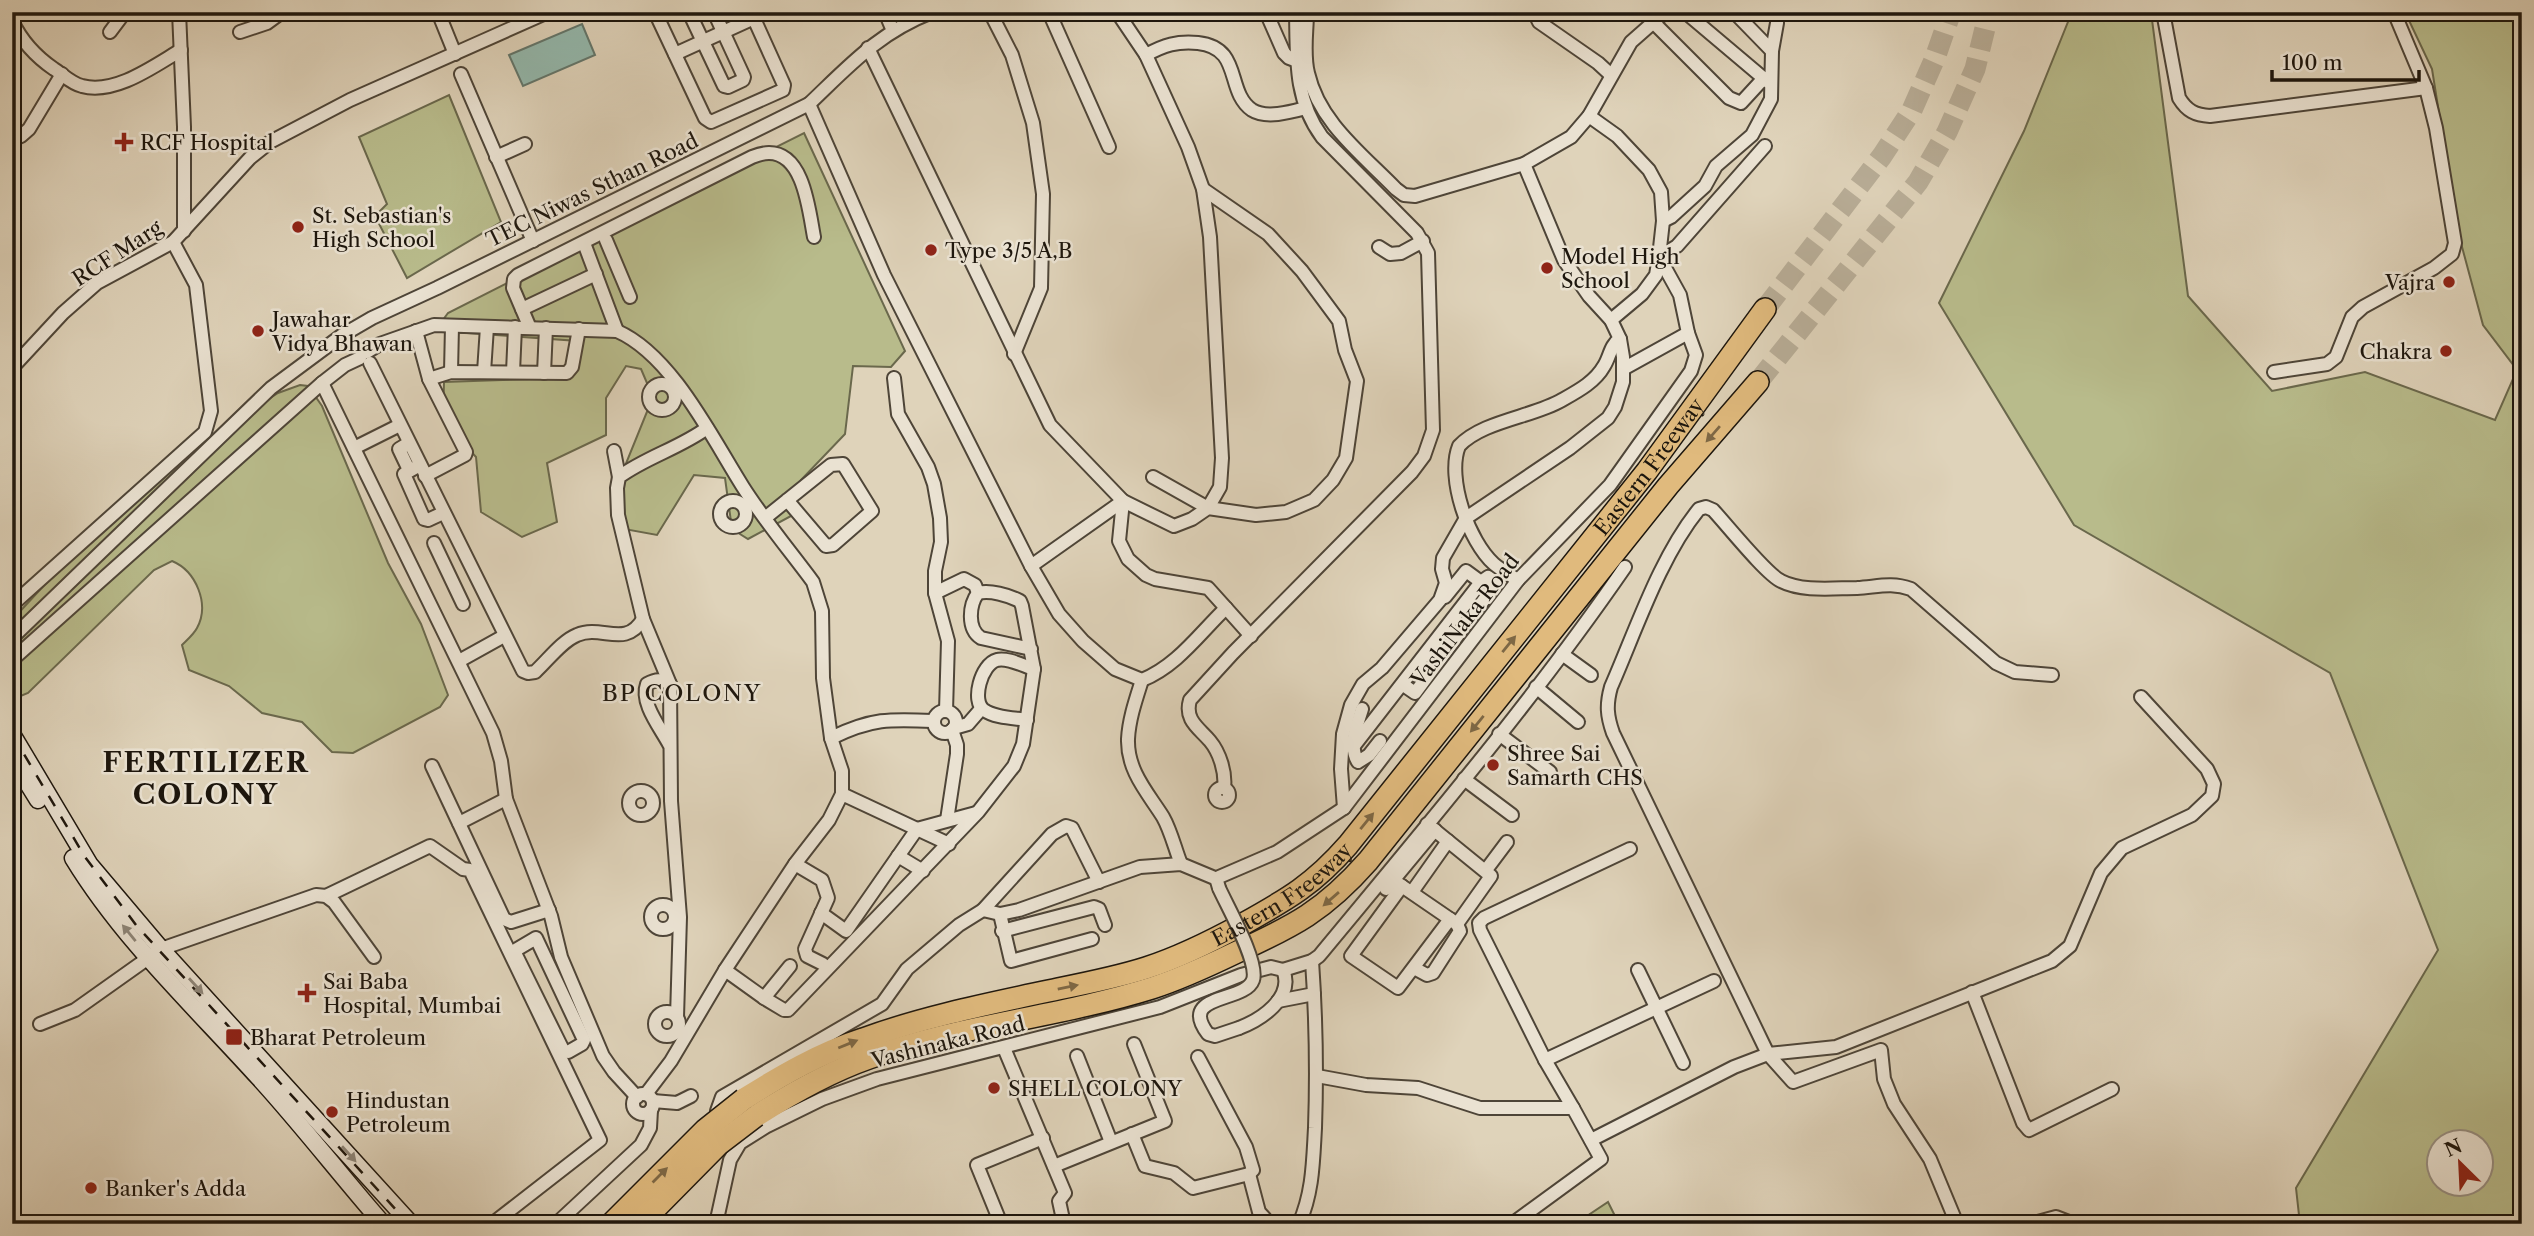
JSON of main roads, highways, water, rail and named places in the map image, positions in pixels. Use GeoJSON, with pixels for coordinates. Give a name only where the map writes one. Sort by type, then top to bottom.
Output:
{"type":"FeatureCollection","features":[{"type":"Feature","properties":{"kind":"highway","name":"Eastern Freeway"},"geometry":{"type":"LineString","coordinates":[[640,1224],[718,1145],[750,1107],[811,1061],[862,1039],[972,1008],[1119,976],[1176,957],[1206,944],[1302,890],[1348,845],[1647,471],[1765,309]]}},
{"type":"Feature","properties":{"kind":"highway","name":"Eastern Freeway"},"geometry":{"type":"LineString","coordinates":[[611,1224],[705,1130],[750,1107],[869,1058],[977,1028],[1124,996],[1174,980],[1292,928],[1317,911],[1368,861],[1668,486],[1758,382]]}},
{"type":"Feature","properties":{"kind":"main road"},"geometry":{"type":"LineString","coordinates":[[12,734],[49,809]]}},
{"type":"Feature","properties":{"kind":"main road"},"geometry":{"type":"LineString","coordinates":[[12,758],[109,898],[155,953],[316,1130],[374,1182],[411,1224]]}},
{"type":"Feature","properties":{"kind":"main road"},"geometry":{"type":"LineString","coordinates":[[316,1130],[360,1198],[383,1224]]}},
{"type":"Feature","properties":{"kind":"main road"},"geometry":{"type":"LineString","coordinates":[[360,1198],[374,1182]]}},
{"type":"Feature","properties":{"kind":"water"},"geometry":{"type":"Polygon","coordinates":[[[582,24],[595,55],[523,86],[509,55],[582,24]]]}},
{"type":"Feature","properties":{"kind":"tunnel"},"geometry":{"type":"LineString","coordinates":[[1765,309],[1882,156],[1912,110],[1935,58],[1951,12]]}},
{"type":"Feature","properties":{"kind":"tunnel"},"geometry":{"type":"LineString","coordinates":[[1758,382],[1918,182],[1947,132],[1975,69],[1989,12]]}},
{"type":"Feature","properties":{"kind":"railway"},"geometry":{"type":"LineString","coordinates":[[12,734],[85,857],[136,925],[409,1224]]}},
{"type":"Feature","properties":{"kind":"railway"},"geometry":{"type":"LineString","coordinates":[[12,1204],[36,1224]]}},
{"type":"Feature","properties":{"kind":"place","name":"RCF Hospital"},"geometry":{"type":"Point","coordinates":[124,142]}},
{"type":"Feature","properties":{"kind":"place","name":"St. Sebastian's High School"},"geometry":{"type":"Point","coordinates":[298,227]}},
{"type":"Feature","properties":{"kind":"place","name":"Type 3/5 A,B"},"geometry":{"type":"Point","coordinates":[931,250]}},
{"type":"Feature","properties":{"kind":"place","name":"Model High School"},"geometry":{"type":"Point","coordinates":[1547,268]}},
{"type":"Feature","properties":{"kind":"place","name":"Vajra"},"geometry":{"type":"Point","coordinates":[2449,282]}},
{"type":"Feature","properties":{"kind":"place","name":"Jawahar Vidya Bhawan"},"geometry":{"type":"Point","coordinates":[258,331]}},
{"type":"Feature","properties":{"kind":"place","name":"Chakra"},"geometry":{"type":"Point","coordinates":[2446,351]}},
{"type":"Feature","properties":{"kind":"place","name":"Shree Sai Samarth CHS"},"geometry":{"type":"Point","coordinates":[1493,765]}},
{"type":"Feature","properties":{"kind":"place","name":"Sai Baba Hospital, Mumbai"},"geometry":{"type":"Point","coordinates":[307,993]}},
{"type":"Feature","properties":{"kind":"place","name":"Bharat Petroleum"},"geometry":{"type":"Point","coordinates":[234,1037]}},
{"type":"Feature","properties":{"kind":"place","name":"SHELL COLONY"},"geometry":{"type":"Point","coordinates":[994,1088]}},
{"type":"Feature","properties":{"kind":"place","name":"Hindustan Petroleum"},"geometry":{"type":"Point","coordinates":[332,1112]}},
{"type":"Feature","properties":{"kind":"place","name":"Banker's Adda"},"geometry":{"type":"Point","coordinates":[91,1188]}},
{"type":"Feature","properties":{"kind":"district","name":"BP COLONY"},"geometry":{"type":"Point","coordinates":[682,693]}},
{"type":"Feature","properties":{"kind":"district","name":"FERTILIZER COLONY"},"geometry":{"type":"Point","coordinates":[206,778]}}]}
